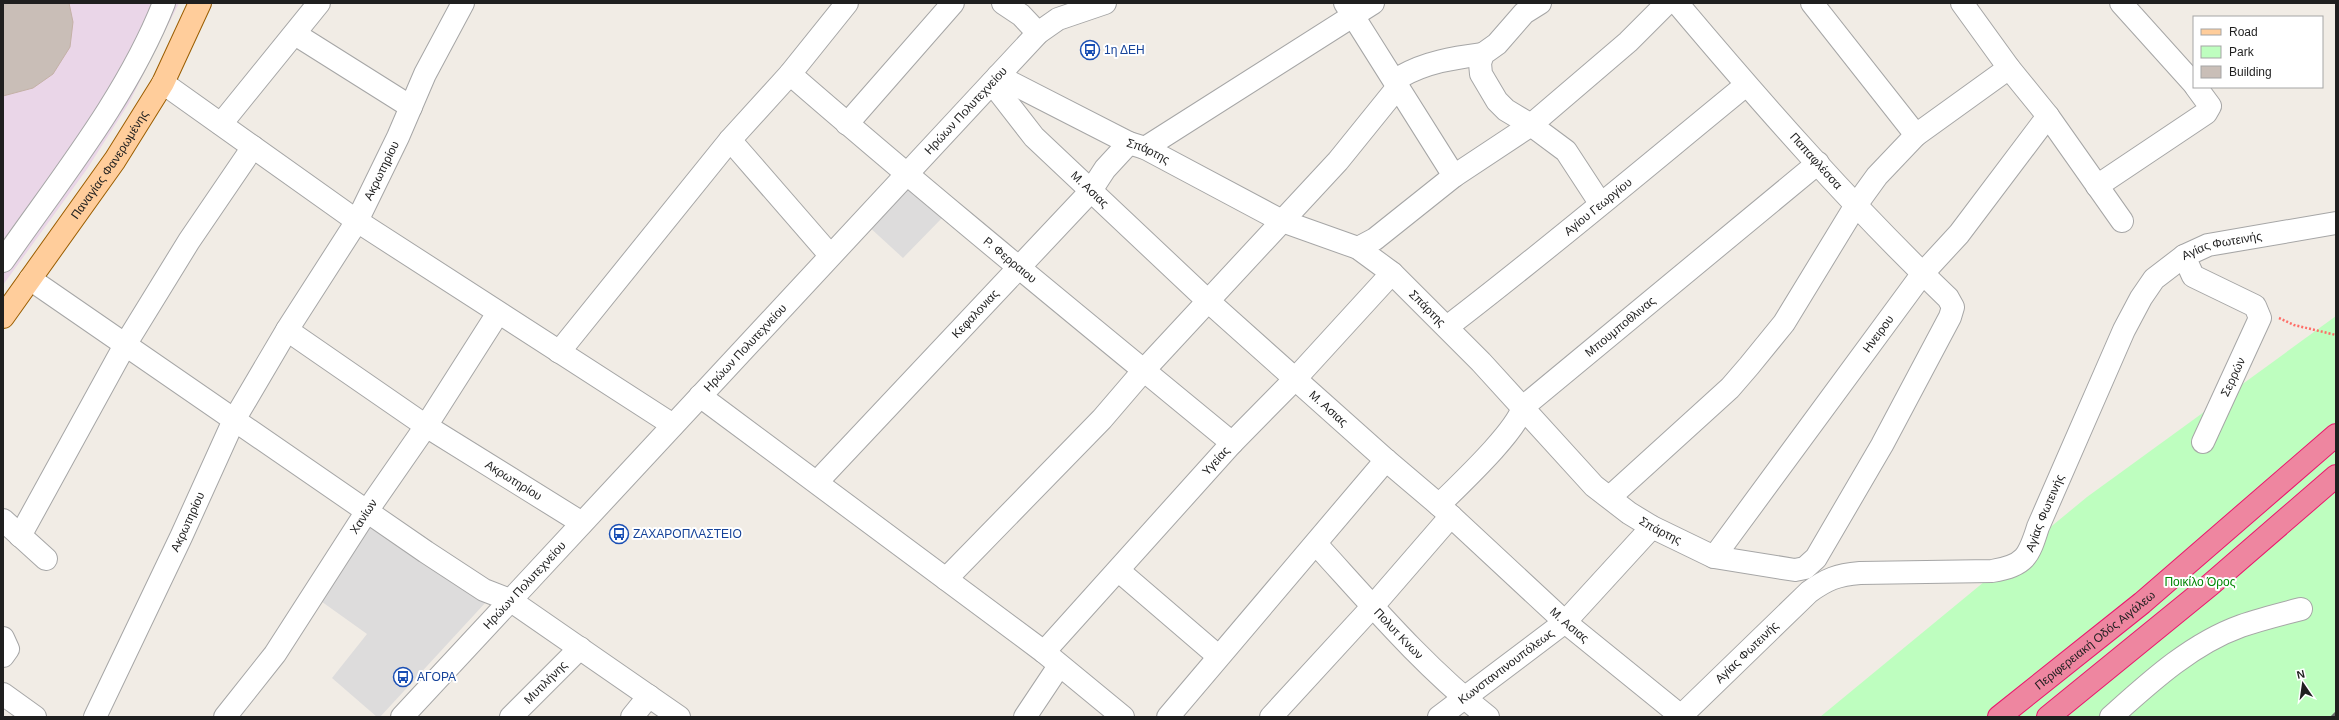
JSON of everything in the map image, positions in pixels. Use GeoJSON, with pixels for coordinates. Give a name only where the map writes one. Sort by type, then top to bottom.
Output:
{"type":"FeatureCollection","features":[{"type":"Feature","properties":{"kind":"highway","name":"Περιφερειακή Οδός Αιγάλεω"},"geometry":{"type":"LineString","coordinates":[[1999,717],[2142,603],[2336,436]]}},
{"type":"Feature","properties":{"kind":"highway"},"geometry":{"type":"LineString","coordinates":[[2048,717],[2210,585],[2336,476]]}},
{"type":"Feature","properties":{"kind":"main road","name":"Παναγίας Φανερωμένης"},"geometry":{"type":"LineString","coordinates":[[3,317],[115,160],[163,83],[200,3]]}},
{"type":"Feature","properties":{"kind":"street"},"geometry":{"type":"LineString","coordinates":[[3,261],[119,94],[156,24],[164,3]]}},
{"type":"Feature","properties":{"kind":"street"},"geometry":{"type":"LineString","coordinates":[[221,124],[319,3]]}},
{"type":"Feature","properties":{"kind":"street","name":"Ακρωτηρίου"},"geometry":{"type":"LineString","coordinates":[[95,717],[182,537],[234,420],[287,330],[356,221],[411,107],[425,74],[463,3]]}},
{"type":"Feature","properties":{"kind":"street"},"geometry":{"type":"LineString","coordinates":[[559,352],[730,140],[790,74],[846,3]]}},
{"type":"Feature","properties":{"kind":"street"},"geometry":{"type":"LineString","coordinates":[[847,124],[954,3]]}},
{"type":"Feature","properties":{"kind":"street"},"geometry":{"type":"LineString","coordinates":[[1003,3],[1021,15],[1038,33]]}},
{"type":"Feature","properties":{"kind":"street","name":"Ηρώων Πολυτεχνείου"},"geometry":{"type":"LineString","coordinates":[[402,717],[1038,33],[1058,19],[1105,3]]}},
{"type":"Feature","properties":{"kind":"street","name":"Κεφαλονιας"},"geometry":{"type":"LineString","coordinates":[[817,482],[1090,192],[1105,169],[1137,146],[1349,9],[1373,3]]}},
{"type":"Feature","properties":{"kind":"street"},"geometry":{"type":"LineString","coordinates":[[946,579],[1102,419],[1144,370],[1338,161],[1397,88],[1400,78],[1433,62],[1483,54],[1497,44],[1524,13],[1540,3]]}},
{"type":"Feature","properties":{"kind":"street"},"geometry":{"type":"LineString","coordinates":[[1358,248],[1375,239],[1454,176],[1531,125],[1628,42],[1667,3]]}},
{"type":"Feature","properties":{"kind":"street","name":"Παπαφλέσσα"},"geometry":{"type":"LineString","coordinates":[[1677,3],[1746,85],[1856,205],[1948,298],[1953,307],[1950,316],[1882,445],[1816,558]]}},
{"type":"Feature","properties":{"kind":"street"},"geometry":{"type":"LineString","coordinates":[[1812,3],[1916,135]]}},
{"type":"Feature","properties":{"kind":"street"},"geometry":{"type":"LineString","coordinates":[[1962,3],[2009,68],[2048,116],[2122,221]]}},
{"type":"Feature","properties":{"kind":"street"},"geometry":{"type":"LineString","coordinates":[[2121,3],[2193,83]]}},
{"type":"Feature","properties":{"kind":"street"},"geometry":{"type":"LineString","coordinates":[[1349,9],[1397,88],[1454,176]]}},
{"type":"Feature","properties":{"kind":"street"},"geometry":{"type":"LineString","coordinates":[[295,34],[411,107]]}},
{"type":"Feature","properties":{"kind":"street"},"geometry":{"type":"LineString","coordinates":[[1483,54],[1480,63],[1481,74],[1497,101],[1514,117],[1531,125],[1566,151],[1600,203]]}},
{"type":"Feature","properties":{"kind":"street"},"geometry":{"type":"LineString","coordinates":[[1610,497],[1730,388],[1749,366],[1784,323],[1856,205],[1877,176],[1916,135],[2009,68]]}},
{"type":"Feature","properties":{"kind":"street","name":"Ρ. Φερραιου"},"geometry":{"type":"LineString","coordinates":[[790,74],[906,175],[1020,266],[1232,443]]}},
{"type":"Feature","properties":{"kind":"street","name":"Σπάρτης"},"geometry":{"type":"LineString","coordinates":[[995,79],[1137,146],[1282,221],[1358,248],[1392,272],[1447,327],[1523,407],[1577,469],[1594,486],[1652,527],[1714,558],[1795,570],[1805,568],[1816,558]]}},
{"type":"Feature","properties":{"kind":"street","name":"Μ. Ασιας"},"geometry":{"type":"LineString","coordinates":[[995,79],[1034,137],[1090,192],[1208,301],[1445,511],[1565,622],[1681,716]]}},
{"type":"Feature","properties":{"kind":"street"},"geometry":{"type":"LineString","coordinates":[[163,83],[356,221],[673,425]]}},
{"type":"Feature","properties":{"kind":"street","name":"Αγίου Γεωργίου"},"geometry":{"type":"LineString","coordinates":[[1447,327],[1533,262],[1600,203],[1746,85]]}},
{"type":"Feature","properties":{"kind":"street"},"geometry":{"type":"LineString","coordinates":[[2097,186],[2206,113],[2210,106],[2197,88]]}},
{"type":"Feature","properties":{"kind":"street","name":"Ηνειρου"},"geometry":{"type":"LineString","coordinates":[[1714,558],[1923,273],[1958,234],[2048,116]]}},
{"type":"Feature","properties":{"kind":"street"},"geometry":{"type":"LineString","coordinates":[[730,140],[830,255]]}},
{"type":"Feature","properties":{"kind":"street"},"geometry":{"type":"LineString","coordinates":[[20,536],[125,345],[189,241],[253,147]]}},
{"type":"Feature","properties":{"kind":"street","name":"Μπουμποθλινας"},"geometry":{"type":"LineString","coordinates":[[1271,717],[1373,606],[1445,511],[1520,417],[1523,407],[1818,163]]}},
{"type":"Feature","properties":{"kind":"street","name":"Αγίας Φωτεινής"},"geometry":{"type":"LineString","coordinates":[[1681,716],[1809,592],[1825,580],[1841,575],[1860,573],[1992,571],[2007,569],[2021,562],[2030,552],[2038,527],[2124,330],[2141,298],[2154,279],[2184,256],[2208,245],[2336,223]]}},
{"type":"Feature","properties":{"kind":"street"},"geometry":{"type":"LineString","coordinates":[[2184,256],[2193,276],[2206,284],[2250,302],[2259,312]]}},
{"type":"Feature","properties":{"kind":"street","name":"Υγείας"},"geometry":{"type":"LineString","coordinates":[[1025,717],[1052,659],[1119,571],[1232,443],[1296,378],[1392,272]]}},
{"type":"Feature","properties":{"kind":"street"},"geometry":{"type":"LineString","coordinates":[[30,279],[484,590],[510,600],[679,717]]}},
{"type":"Feature","properties":{"kind":"street","name":"Σερρών"},"geometry":{"type":"LineString","coordinates":[[2203,442],[2259,323],[2259,312]]}},
{"type":"Feature","properties":{"kind":"street","name":"Χανίων"},"geometry":{"type":"LineString","coordinates":[[225,717],[275,654],[367,511],[426,426],[498,313]]}},
{"type":"Feature","properties":{"kind":"street","name":"Ακρωτηρίου"},"geometry":{"type":"LineString","coordinates":[[287,330],[353,378],[426,426],[582,523]]}},
{"type":"Feature","properties":{"kind":"street"},"geometry":{"type":"LineString","coordinates":[[700,396],[1052,659],[1124,717]]}},
{"type":"Feature","properties":{"kind":"street"},"geometry":{"type":"LineString","coordinates":[[1168,717],[1218,656],[1316,544],[1386,460]]}},
{"type":"Feature","properties":{"kind":"street"},"geometry":{"type":"LineString","coordinates":[[3,520],[46,559]]}},
{"type":"Feature","properties":{"kind":"street","name":"Κωνσταντινουπόλεως"},"geometry":{"type":"LineString","coordinates":[[1439,717],[1565,622],[1652,527]]}},
{"type":"Feature","properties":{"kind":"street","name":"Πολυτ Κνων"},"geometry":{"type":"LineString","coordinates":[[1316,544],[1373,606],[1464,698],[1488,717]]}},
{"type":"Feature","properties":{"kind":"street"},"geometry":{"type":"LineString","coordinates":[[1119,571],[1218,656]]}},
{"type":"Feature","properties":{"kind":"street"},"geometry":{"type":"LineString","coordinates":[[2111,717],[2148,684],[2192,650],[2240,626],[2300,609]]}},
{"type":"Feature","properties":{"kind":"street"},"geometry":{"type":"LineString","coordinates":[[3,638],[8,649],[3,656]]}},
{"type":"Feature","properties":{"kind":"street","name":"Μυτιλήνης"},"geometry":{"type":"LineString","coordinates":[[511,717],[580,648]]}},
{"type":"Feature","properties":{"kind":"street"},"geometry":{"type":"LineString","coordinates":[[3,694],[34,717]]}},
{"type":"Feature","properties":{"kind":"street"},"geometry":{"type":"LineString","coordinates":[[632,717],[649,696]]}},
{"type":"Feature","properties":{"kind":"path"},"geometry":{"type":"LineString","coordinates":[[2259,312],[2294,325],[2336,335]]}},
{"type":"Feature","properties":{"kind":"shaded area"},"geometry":{"type":"Polygon","coordinates":[[[3,3],[179,3],[129,103],[87,169],[3,285],[3,3]]]}},
{"type":"Feature","properties":{"kind":"shaded area"},"geometry":{"type":"Polygon","coordinates":[[[905,185],[942,218],[903,258],[867,225],[905,185]]]}},
{"type":"Feature","properties":{"kind":"shaded area"},"geometry":{"type":"Polygon","coordinates":[[[367,524],[486,602],[380,717],[377,717],[332,678],[367,634],[318,599],[367,524]]]}},
{"type":"Feature","properties":{"kind":"green space","name":"Ποικίλο Όρος"},"geometry":{"type":"Polygon","coordinates":[[[2336,316],[2336,717],[1820,717],[2087,497],[2336,316]]]}},
{"type":"Feature","properties":{"kind":"building"},"geometry":{"type":"Polygon","coordinates":[[[3,3],[69,3],[73,22],[70,47],[53,74],[33,88],[3,96],[3,3]]]}},
{"type":"Feature","properties":{"kind":"railway"},"geometry":{"type":"LineString","coordinates":[[2332,717],[2336,713]]}},
{"type":"Feature","properties":{"kind":"place","name":"1η ΔΕΗ"},"geometry":{"type":"Point","coordinates":[1090,50]}},
{"type":"Feature","properties":{"kind":"place","name":"ΖΑΧΑΡΟΠΛΑΣΤΕΙΟ"},"geometry":{"type":"Point","coordinates":[619,534]}},
{"type":"Feature","properties":{"kind":"place","name":"ΑΓΟΡΑ"},"geometry":{"type":"Point","coordinates":[403,677]}}]}
